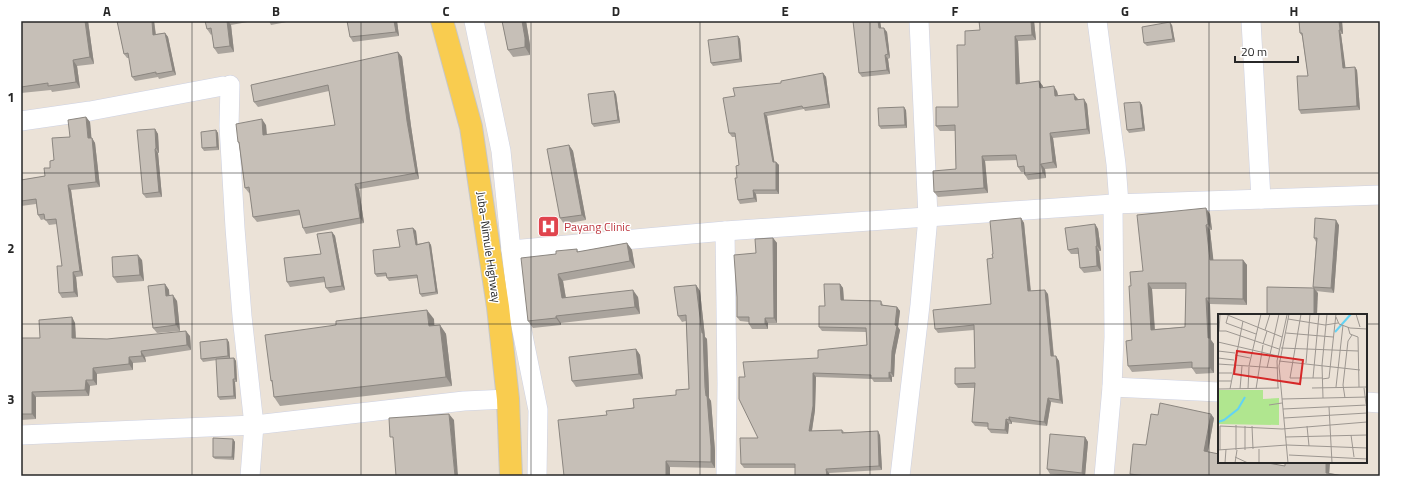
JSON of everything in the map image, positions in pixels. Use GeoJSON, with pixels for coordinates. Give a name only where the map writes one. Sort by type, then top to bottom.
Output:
{"type":"FeatureCollection","features":[{"type":"Feature","properties":{"kind":"main road","name":"Juba–Nimule Highway"},"geometry":{"type":"LineString","coordinates":[[442,21],[471,127],[498,307],[508,399],[510,476]]}},
{"type":"Feature","properties":{"kind":"street"},"geometry":{"type":"LineString","coordinates":[[474,21],[502,151],[519,316],[538,410],[537,476]]}},
{"type":"Feature","properties":{"kind":"street"},"geometry":{"type":"LineString","coordinates":[[900,476],[920,305],[928,217],[919,21]]}},
{"type":"Feature","properties":{"kind":"street"},"geometry":{"type":"LineString","coordinates":[[1097,21],[1116,164],[1114,337],[1112,386],[1104,476]]}},
{"type":"Feature","properties":{"kind":"street"},"geometry":{"type":"LineString","coordinates":[[1251,21],[1261,199]]}},
{"type":"Feature","properties":{"kind":"street"},"geometry":{"type":"LineString","coordinates":[[21,121],[90,111],[227,86],[235,228],[242,316],[254,425],[250,476]]}},
{"type":"Feature","properties":{"kind":"street"},"geometry":{"type":"LineString","coordinates":[[511,250],[725,231],[1116,204],[1380,195]]}},
{"type":"Feature","properties":{"kind":"street"},"geometry":{"type":"LineString","coordinates":[[725,231],[727,383],[726,476]]}},
{"type":"Feature","properties":{"kind":"street"},"geometry":{"type":"LineString","coordinates":[[1112,386],[1218,392]]}},
{"type":"Feature","properties":{"kind":"street"},"geometry":{"type":"LineString","coordinates":[[21,435],[254,425],[464,401],[508,399]]}},
{"type":"Feature","properties":{"kind":"street"},"geometry":{"type":"LineString","coordinates":[[1367,402],[1380,403]]}},
{"type":"Feature","properties":{"kind":"building"},"geometry":{"type":"Polygon","coordinates":[[[21,21],[85,21],[90,57],[73,60],[76,82],[48,86],[48,83],[21,87],[21,21]]]}},
{"type":"Feature","properties":{"kind":"building"},"geometry":{"type":"Polygon","coordinates":[[[117,21],[152,21],[153,35],[165,33],[173,71],[156,74],[156,72],[132,77],[128,53],[124,54],[117,21]]]}},
{"type":"Feature","properties":{"kind":"building"},"geometry":{"type":"Polygon","coordinates":[[[205,21],[227,21],[230,46],[214,48],[211,28],[207,29],[205,21]]]}},
{"type":"Feature","properties":{"kind":"building"},"geometry":{"type":"Polygon","coordinates":[[[347,21],[394,21],[396,32],[350,37],[347,21]]]}},
{"type":"Feature","properties":{"kind":"building"},"geometry":{"type":"Polygon","coordinates":[[[502,21],[522,21],[525,47],[508,50],[502,21]]]}},
{"type":"Feature","properties":{"kind":"building"},"geometry":{"type":"Polygon","coordinates":[[[853,21],[878,21],[879,28],[884,28],[888,54],[885,55],[887,70],[859,73],[853,21]]]}},
{"type":"Feature","properties":{"kind":"building"},"geometry":{"type":"Polygon","coordinates":[[[979,21],[1031,21],[1032,35],[1015,36],[1016,84],[1039,81],[1040,88],[1054,86],[1055,96],[1074,94],[1075,100],[1084,99],[1087,129],[1050,133],[1053,162],[1041,164],[1043,173],[1025,175],[1024,166],[1018,167],[1016,155],[982,156],[984,188],[934,192],[933,171],[956,169],[955,125],[936,126],[936,107],[958,107],[957,45],[965,45],[965,31],[980,30],[979,21]]]}},
{"type":"Feature","properties":{"kind":"building"},"geometry":{"type":"Polygon","coordinates":[[[1299,21],[1339,21],[1343,68],[1355,67],[1357,106],[1299,110],[1297,76],[1308,76],[1299,21]]]}},
{"type":"Feature","properties":{"kind":"building"},"geometry":{"type":"Polygon","coordinates":[[[1170,22],[1173,39],[1144,43],[1142,27],[1170,22]]]}},
{"type":"Feature","properties":{"kind":"building"},"geometry":{"type":"Polygon","coordinates":[[[738,36],[740,59],[711,63],[708,40],[738,36]]]}},
{"type":"Feature","properties":{"kind":"building"},"geometry":{"type":"Polygon","coordinates":[[[398,52],[407,121],[416,173],[355,184],[360,218],[303,228],[299,210],[253,217],[249,187],[245,188],[236,124],[262,119],[263,135],[335,125],[328,85],[254,102],[251,85],[398,52]]]}},
{"type":"Feature","properties":{"kind":"building"},"geometry":{"type":"Polygon","coordinates":[[[823,73],[828,104],[803,108],[802,106],[764,113],[773,162],[776,162],[776,190],[753,190],[754,198],[738,200],[735,178],[737,178],[736,166],[739,165],[735,133],[729,133],[723,98],[735,96],[733,88],[781,83],[781,81],[823,73]]]}},
{"type":"Feature","properties":{"kind":"building"},"geometry":{"type":"Polygon","coordinates":[[[614,91],[618,120],[592,124],[588,94],[614,91]]]}},
{"type":"Feature","properties":{"kind":"building"},"geometry":{"type":"Polygon","coordinates":[[[1140,102],[1143,128],[1127,130],[1124,103],[1140,102]]]}},
{"type":"Feature","properties":{"kind":"building"},"geometry":{"type":"Polygon","coordinates":[[[904,107],[905,125],[879,126],[878,108],[904,107]]]}},
{"type":"Feature","properties":{"kind":"building"},"geometry":{"type":"Polygon","coordinates":[[[86,117],[88,138],[92,138],[96,182],[68,185],[80,271],[73,272],[74,292],[59,293],[57,266],[62,266],[56,219],[45,220],[44,214],[38,215],[36,199],[21,201],[21,180],[45,176],[44,168],[50,168],[50,161],[54,160],[52,138],[70,137],[68,120],[86,117]]]}},
{"type":"Feature","properties":{"kind":"building"},"geometry":{"type":"Polygon","coordinates":[[[155,129],[155,149],[159,192],[143,194],[137,130],[155,129]]]}},
{"type":"Feature","properties":{"kind":"building"},"geometry":{"type":"Polygon","coordinates":[[[216,130],[217,147],[202,148],[201,132],[216,130]]]}},
{"type":"Feature","properties":{"kind":"building"},"geometry":{"type":"Polygon","coordinates":[[[569,145],[582,215],[560,218],[547,149],[569,145]]]}},
{"type":"Feature","properties":{"kind":"building"},"geometry":{"type":"Polygon","coordinates":[[[1206,208],[1208,224],[1206,225],[1210,260],[1243,260],[1243,299],[1206,298],[1208,338],[1210,338],[1210,368],[1192,368],[1192,362],[1128,366],[1126,341],[1132,340],[1129,286],[1131,286],[1130,272],[1143,271],[1137,215],[1206,208]],[[1148,283],[1151,330],[1185,327],[1186,283],[1148,283]]]}},
{"type":"Feature","properties":{"kind":"building"},"geometry":{"type":"Polygon","coordinates":[[[1021,218],[1028,291],[1045,290],[1051,356],[1056,356],[1060,400],[1048,398],[1044,422],[1009,417],[1009,420],[1006,419],[1005,430],[988,429],[988,423],[972,422],[975,383],[955,384],[955,368],[975,368],[974,325],[935,329],[933,310],[991,304],[987,259],[993,258],[990,221],[1021,218]]]}},
{"type":"Feature","properties":{"kind":"building"},"geometry":{"type":"Polygon","coordinates":[[[1315,218],[1336,220],[1331,288],[1313,287],[1317,238],[1314,238],[1315,218]]]}},
{"type":"Feature","properties":{"kind":"building"},"geometry":{"type":"Polygon","coordinates":[[[1095,224],[1097,266],[1080,268],[1078,248],[1068,250],[1065,228],[1095,224]]]}},
{"type":"Feature","properties":{"kind":"building"},"geometry":{"type":"Polygon","coordinates":[[[413,228],[416,245],[429,242],[436,292],[420,294],[417,275],[387,278],[386,273],[375,274],[373,250],[400,247],[397,230],[413,228]]]}},
{"type":"Feature","properties":{"kind":"building"},"geometry":{"type":"Polygon","coordinates":[[[332,232],[342,286],[326,288],[324,277],[287,282],[284,258],[321,254],[317,234],[332,232]]]}},
{"type":"Feature","properties":{"kind":"building"},"geometry":{"type":"Polygon","coordinates":[[[773,238],[774,318],[765,318],[765,324],[749,324],[749,317],[737,317],[734,255],[756,253],[755,239],[773,238]]]}},
{"type":"Feature","properties":{"kind":"building"},"geometry":{"type":"Polygon","coordinates":[[[627,243],[630,261],[558,274],[562,298],[633,290],[635,307],[556,316],[556,318],[528,321],[521,258],[556,254],[556,251],[577,249],[577,252],[627,243]]]}},
{"type":"Feature","properties":{"kind":"building"},"geometry":{"type":"Polygon","coordinates":[[[138,255],[140,275],[113,277],[112,257],[138,255]]]}},
{"type":"Feature","properties":{"kind":"building"},"geometry":{"type":"Polygon","coordinates":[[[165,284],[166,296],[173,295],[176,325],[153,328],[148,286],[165,284]]]}},
{"type":"Feature","properties":{"kind":"building"},"geometry":{"type":"Polygon","coordinates":[[[824,284],[840,284],[841,300],[881,301],[881,305],[897,307],[895,325],[897,326],[892,351],[891,373],[889,372],[889,378],[871,378],[871,375],[813,373],[813,406],[809,431],[842,430],[842,433],[878,431],[879,466],[826,469],[827,476],[795,476],[795,464],[741,464],[740,438],[758,438],[739,399],[739,377],[745,377],[743,362],[818,358],[818,350],[867,345],[866,328],[819,327],[819,306],[825,306],[824,284]]]}},
{"type":"Feature","properties":{"kind":"building"},"geometry":{"type":"Polygon","coordinates":[[[696,285],[703,333],[705,387],[711,446],[711,462],[666,461],[666,476],[564,476],[558,420],[607,415],[606,411],[634,408],[633,399],[676,395],[676,390],[689,389],[686,315],[678,316],[674,287],[696,285]]]}},
{"type":"Feature","properties":{"kind":"building"},"geometry":{"type":"Polygon","coordinates":[[[1267,287],[1314,288],[1314,314],[1267,314],[1267,287]]]}},
{"type":"Feature","properties":{"kind":"building"},"geometry":{"type":"Polygon","coordinates":[[[427,310],[429,326],[440,325],[446,377],[274,397],[265,335],[336,325],[336,321],[427,310]]]}},
{"type":"Feature","properties":{"kind":"building"},"geometry":{"type":"Polygon","coordinates":[[[72,317],[72,338],[107,339],[186,331],[187,345],[141,351],[142,356],[129,357],[129,364],[93,368],[93,380],[86,380],[85,390],[32,392],[32,414],[21,414],[21,338],[40,338],[39,320],[72,317]]]}},
{"type":"Feature","properties":{"kind":"building"},"geometry":{"type":"Polygon","coordinates":[[[227,339],[228,356],[201,359],[200,342],[227,339]]]}},
{"type":"Feature","properties":{"kind":"building"},"geometry":{"type":"Polygon","coordinates":[[[636,349],[639,374],[572,381],[569,357],[636,349]]]}},
{"type":"Feature","properties":{"kind":"building"},"geometry":{"type":"Polygon","coordinates":[[[234,358],[234,396],[218,397],[216,359],[234,358]]]}},
{"type":"Feature","properties":{"kind":"building"},"geometry":{"type":"Polygon","coordinates":[[[1160,403],[1211,414],[1204,451],[1218,454],[1218,463],[1268,463],[1285,466],[1285,463],[1326,463],[1326,473],[1344,476],[1146,476],[1130,474],[1133,444],[1146,445],[1151,414],[1158,415],[1160,403]]]}},
{"type":"Feature","properties":{"kind":"building"},"geometry":{"type":"Polygon","coordinates":[[[449,414],[455,476],[396,476],[393,437],[390,437],[389,418],[449,414]]]}},
{"type":"Feature","properties":{"kind":"building"},"geometry":{"type":"Polygon","coordinates":[[[1050,434],[1085,437],[1082,473],[1047,469],[1050,434]]]}},
{"type":"Feature","properties":{"kind":"building"},"geometry":{"type":"Polygon","coordinates":[[[213,438],[233,439],[232,457],[213,457],[213,438]]]}},
{"type":"Feature","properties":{"kind":"place","name":"Payang Clinic"},"geometry":{"type":"Point","coordinates":[549,226]}}]}
